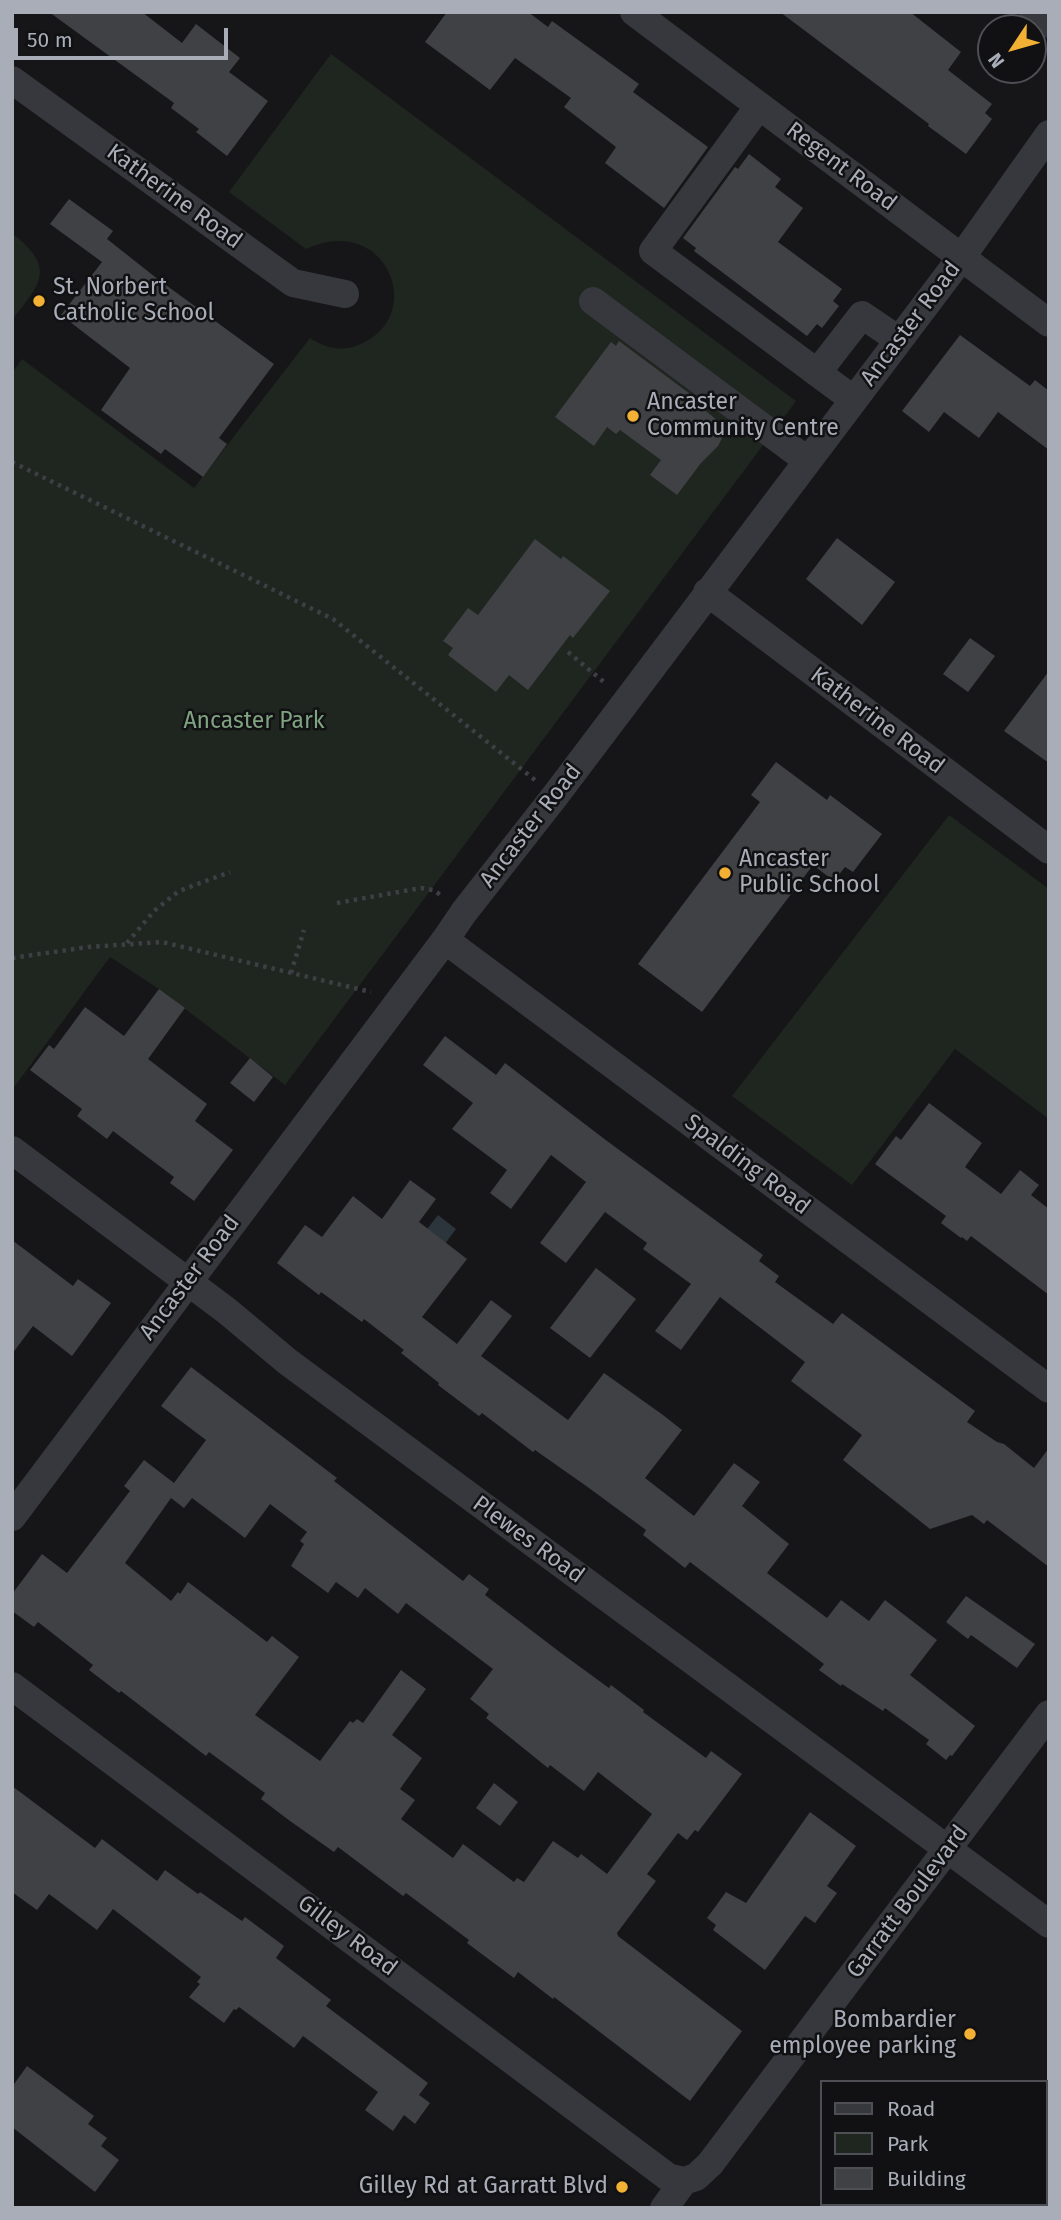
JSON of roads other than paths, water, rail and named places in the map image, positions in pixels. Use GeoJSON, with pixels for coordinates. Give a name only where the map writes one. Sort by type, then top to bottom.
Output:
{"type":"FeatureCollection","features":[{"type":"Feature","properties":{"kind":"street","name":"Regent Road"},"geometry":{"type":"LineString","coordinates":[[634,12],[1049,323]]}},
{"type":"Feature","properties":{"kind":"street"},"geometry":{"type":"LineString","coordinates":[[1033,12],[1049,24]]}},
{"type":"Feature","properties":{"kind":"street","name":"Katherine Road"},"geometry":{"type":"LineString","coordinates":[[12,80],[293,284],[345,294]]}},
{"type":"Feature","properties":{"kind":"street"},"geometry":{"type":"LineString","coordinates":[[759,106],[653,251],[854,400]]}},
{"type":"Feature","properties":{"kind":"street","name":"Ancaster Road"},"geometry":{"type":"LineString","coordinates":[[12,1517],[399,998],[961,258],[1049,134]]}},
{"type":"Feature","properties":{"kind":"street"},"geometry":{"type":"LineString","coordinates":[[593,301],[808,461]]}},
{"type":"Feature","properties":{"kind":"street"},"geometry":{"type":"LineString","coordinates":[[817,373],[862,315],[899,340]]}},
{"type":"Feature","properties":{"kind":"street","name":"Katherine Road"},"geometry":{"type":"LineString","coordinates":[[707,592],[1049,850]]}},
{"type":"Feature","properties":{"kind":"street","name":"Spalding Road"},"geometry":{"type":"LineString","coordinates":[[445,940],[1049,1390]]}},
{"type":"Feature","properties":{"kind":"street","name":"Plewes Road"},"geometry":{"type":"LineString","coordinates":[[12,1150],[227,1311],[288,1362],[1049,1924]]}},
{"type":"Feature","properties":{"kind":"street","name":"Gilley Road"},"geometry":{"type":"LineString","coordinates":[[12,1686],[668,2177],[684,2181]]}},
{"type":"Feature","properties":{"kind":"street","name":"Garratt Boulevard"},"geometry":{"type":"LineString","coordinates":[[664,2208],[684,2181],[696,2177],[710,2164],[1049,1714]]}},
{"type":"Feature","properties":{"kind":"place","name":"St. Norbert Catholic School"},"geometry":{"type":"Point","coordinates":[39,301]}},
{"type":"Feature","properties":{"kind":"place","name":"Ancaster Community Centre"},"geometry":{"type":"Point","coordinates":[633,416]}},
{"type":"Feature","properties":{"kind":"place","name":"Ancaster Public School"},"geometry":{"type":"Point","coordinates":[725,873]}},
{"type":"Feature","properties":{"kind":"place","name":"Bombardier employee parking"},"geometry":{"type":"Point","coordinates":[970,2034]}},
{"type":"Feature","properties":{"kind":"place","name":"Gilley Rd at Garratt Blvd"},"geometry":{"type":"Point","coordinates":[622,2187]}},
{"type":"Feature","properties":{"kind":"park label","name":"Ancaster Park"},"geometry":{"type":"Point","coordinates":[254,722]}}]}
